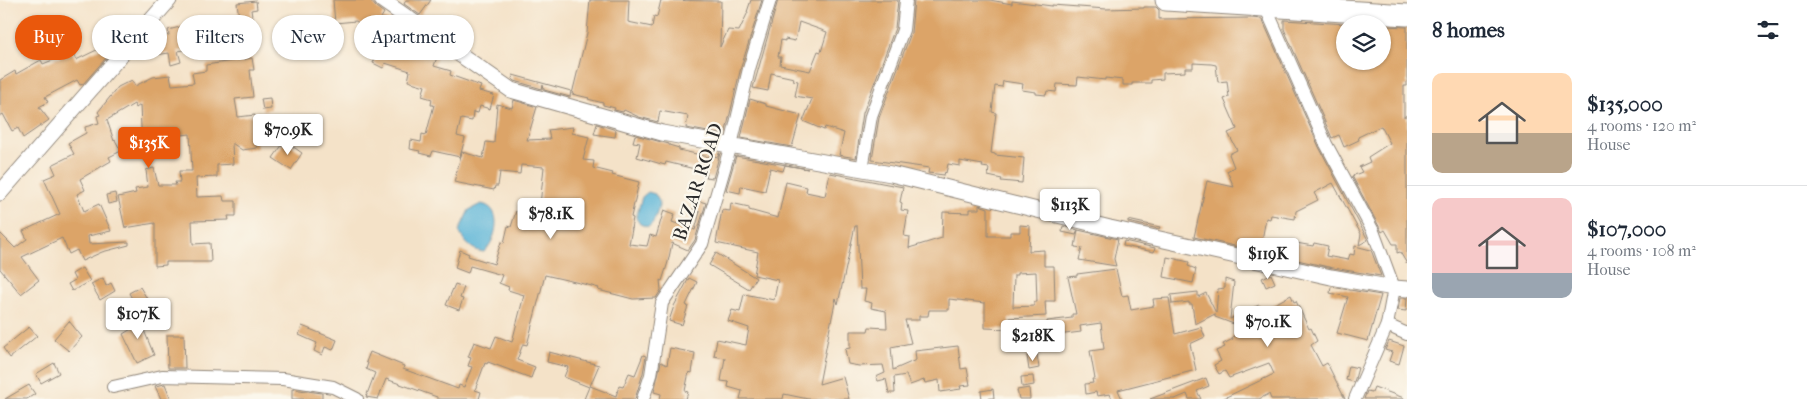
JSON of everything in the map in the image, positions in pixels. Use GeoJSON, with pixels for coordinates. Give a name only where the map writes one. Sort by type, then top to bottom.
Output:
{"type":"FeatureCollection","features":[{"type":"Feature","properties":{"kind":"highway"},"geometry":{"type":"LineString","coordinates":[[1166,0],[1407,15]]}},
{"type":"Feature","properties":{"kind":"street"},"geometry":{"type":"LineString","coordinates":[[0,193],[169,0]]}},
{"type":"Feature","properties":{"kind":"street"},"geometry":{"type":"LineString","coordinates":[[382,0],[511,90],[662,133],[891,174],[1138,234],[1331,277],[1400,289]]}},
{"type":"Feature","properties":{"kind":"street","name":"BAZAR ROAD"},"geometry":{"type":"LineString","coordinates":[[643,399],[650,375],[662,303],[702,244],[731,145],[749,69],[770,0]]}},
{"type":"Feature","properties":{"kind":"street"},"geometry":{"type":"LineString","coordinates":[[862,169],[872,116],[903,30],[906,0]]}},
{"type":"Feature","properties":{"kind":"street"},"geometry":{"type":"LineString","coordinates":[[1265,6],[1326,144],[1373,231],[1400,289],[1387,325],[1354,399]]}},
{"type":"Feature","properties":{"kind":"street"},"geometry":{"type":"LineString","coordinates":[[1387,325],[1407,334]]}},
{"type":"Feature","properties":{"kind":"street"},"geometry":{"type":"LineString","coordinates":[[113,387],[162,376],[283,379],[333,387],[357,399]]}},
{"type":"Feature","properties":{"kind":"water"},"geometry":{"type":"Polygon","coordinates":[[[648,192],[655,194],[660,203],[655,219],[648,227],[640,224],[636,218],[642,197],[648,192]]]}},
{"type":"Feature","properties":{"kind":"water"},"geometry":{"type":"Polygon","coordinates":[[[481,204],[488,206],[493,211],[496,225],[489,247],[484,252],[476,250],[469,245],[459,231],[469,210],[481,204]]]}},
{"type":"Feature","properties":{"kind":"building"},"geometry":{"type":"Polygon","coordinates":[[[333,0],[370,0],[384,13],[383,15],[354,15],[354,21],[344,22],[344,15],[334,15],[333,0]]]}},
{"type":"Feature","properties":{"kind":"building"},"geometry":{"type":"Polygon","coordinates":[[[406,0],[431,0],[420,15],[404,4],[406,0]]]}},
{"type":"Feature","properties":{"kind":"building"},"geometry":{"type":"Polygon","coordinates":[[[590,0],[629,0],[628,22],[652,27],[654,16],[657,17],[661,0],[721,1],[720,47],[728,30],[739,31],[748,12],[751,0],[762,0],[741,67],[725,135],[686,128],[688,116],[660,111],[658,122],[639,117],[624,110],[623,112],[614,110],[615,108],[603,105],[603,103],[572,94],[587,33],[590,0]]]}},
{"type":"Feature","properties":{"kind":"building"},"geometry":{"type":"Polygon","coordinates":[[[778,0],[898,0],[895,28],[863,113],[856,158],[839,155],[844,133],[825,127],[824,130],[803,121],[812,99],[795,96],[798,81],[793,80],[794,78],[771,73],[768,91],[753,88],[778,0]],[[799,22],[795,41],[781,40],[778,57],[781,57],[780,65],[810,71],[818,51],[821,52],[827,32],[799,22]]]}},
{"type":"Feature","properties":{"kind":"building"},"geometry":{"type":"Polygon","coordinates":[[[914,0],[990,0],[1012,4],[1012,1],[1052,6],[1106,9],[1156,7],[1159,10],[1159,19],[1262,19],[1319,147],[1368,240],[1359,245],[1361,234],[1333,183],[1314,193],[1318,200],[1296,211],[1295,219],[1271,215],[1270,219],[1266,218],[1261,246],[1283,252],[1285,241],[1313,246],[1314,243],[1328,246],[1326,256],[1348,260],[1350,254],[1354,255],[1355,246],[1371,250],[1381,276],[1333,268],[1194,237],[1207,181],[1234,187],[1227,171],[1234,167],[1229,154],[1237,150],[1228,133],[1237,129],[1224,99],[1229,97],[1227,81],[1218,82],[1216,65],[1193,63],[1193,68],[1185,68],[1185,72],[1163,73],[1163,79],[1151,80],[1151,83],[1132,83],[1132,85],[1123,85],[1123,80],[1078,77],[1077,85],[1057,84],[1056,92],[1047,91],[1046,95],[1022,90],[1023,84],[1003,81],[1002,87],[995,86],[992,112],[996,113],[991,153],[1024,158],[1022,183],[1001,181],[1002,179],[988,176],[989,168],[982,167],[983,165],[960,161],[960,166],[948,164],[944,175],[928,173],[929,168],[872,160],[879,118],[911,33],[914,0]]]}},
{"type":"Feature","properties":{"kind":"building"},"geometry":{"type":"Polygon","coordinates":[[[256,1],[257,9],[251,10],[252,15],[239,15],[237,3],[256,1]]]}},
{"type":"Feature","properties":{"kind":"building"},"geometry":{"type":"Polygon","coordinates":[[[1284,20],[1336,23],[1336,70],[1391,70],[1391,26],[1407,27],[1407,86],[1404,86],[1404,117],[1407,115],[1407,264],[1400,252],[1397,253],[1397,244],[1393,244],[1385,230],[1382,232],[1352,176],[1362,172],[1359,167],[1370,162],[1368,157],[1390,143],[1381,126],[1358,137],[1359,140],[1344,147],[1339,135],[1332,138],[1284,29],[1284,20]]]}},
{"type":"Feature","properties":{"kind":"building"},"geometry":{"type":"Polygon","coordinates":[[[177,28],[177,60],[180,60],[181,62],[171,65],[169,53],[167,53],[168,30],[177,28]]]}},
{"type":"Feature","properties":{"kind":"building"},"geometry":{"type":"Polygon","coordinates":[[[92,52],[92,60],[104,60],[83,84],[80,85],[77,80],[45,97],[48,102],[39,107],[49,120],[23,138],[18,128],[12,131],[3,114],[0,116],[0,80],[15,71],[16,74],[41,60],[43,64],[53,60],[82,60],[82,57],[92,52]]]}},
{"type":"Feature","properties":{"kind":"building"},"geometry":{"type":"Polygon","coordinates":[[[252,60],[254,70],[250,70],[253,97],[235,99],[238,117],[255,115],[256,127],[254,127],[257,148],[242,150],[232,143],[233,164],[217,165],[217,177],[196,178],[197,197],[223,196],[224,201],[236,201],[236,216],[228,216],[229,220],[192,221],[193,244],[210,243],[211,262],[166,262],[166,265],[155,266],[155,223],[125,228],[118,197],[136,193],[135,189],[148,187],[146,170],[154,168],[158,185],[176,185],[175,182],[180,182],[179,171],[192,171],[190,134],[166,137],[167,148],[142,149],[140,105],[136,108],[134,104],[107,120],[114,141],[121,151],[109,157],[111,161],[80,179],[85,190],[77,194],[84,211],[99,204],[111,231],[88,236],[89,244],[129,242],[129,245],[102,252],[82,261],[77,250],[69,254],[62,238],[22,257],[39,280],[21,294],[0,269],[0,233],[15,248],[27,239],[23,231],[60,214],[44,179],[56,174],[52,165],[74,154],[68,143],[86,133],[85,127],[99,123],[97,116],[100,115],[98,112],[118,87],[132,80],[135,86],[153,77],[170,75],[172,85],[194,83],[192,73],[206,71],[206,65],[252,60]]]}},
{"type":"Feature","properties":{"kind":"building"},"geometry":{"type":"Polygon","coordinates":[[[374,60],[436,60],[434,66],[451,71],[450,75],[481,86],[479,91],[494,95],[490,109],[480,106],[478,113],[473,112],[472,121],[461,119],[457,136],[465,138],[460,157],[433,151],[431,156],[410,149],[411,140],[421,142],[422,134],[426,135],[434,105],[431,105],[432,99],[422,96],[425,86],[408,81],[410,71],[385,63],[383,68],[373,63],[374,60]]]}},
{"type":"Feature","properties":{"kind":"building"},"geometry":{"type":"Polygon","coordinates":[[[513,75],[571,91],[570,97],[544,90],[543,85],[542,89],[515,81],[512,79],[513,75]]]}},
{"type":"Feature","properties":{"kind":"building"},"geometry":{"type":"Polygon","coordinates":[[[270,98],[271,109],[263,110],[261,99],[270,98]]]}},
{"type":"Feature","properties":{"kind":"building"},"geometry":{"type":"Polygon","coordinates":[[[750,99],[766,104],[766,106],[801,115],[792,147],[741,138],[750,99]]]}},
{"type":"Feature","properties":{"kind":"building"},"geometry":{"type":"Polygon","coordinates":[[[514,100],[537,107],[527,140],[550,139],[548,130],[573,127],[572,133],[589,137],[583,160],[594,161],[593,168],[639,182],[631,217],[633,218],[629,244],[647,246],[650,235],[656,237],[664,210],[675,214],[672,222],[695,230],[700,212],[693,210],[696,200],[706,203],[695,240],[688,250],[672,243],[662,281],[660,280],[661,290],[656,298],[633,299],[598,290],[599,288],[588,285],[545,275],[527,345],[523,344],[517,360],[535,367],[531,378],[488,362],[487,364],[485,363],[475,390],[481,392],[479,399],[437,399],[437,397],[386,379],[378,399],[366,397],[375,373],[366,369],[368,363],[366,362],[370,352],[404,366],[403,369],[458,389],[459,385],[464,387],[472,367],[468,366],[471,358],[468,357],[474,342],[491,348],[496,336],[512,342],[524,295],[508,290],[509,287],[499,283],[502,275],[470,266],[468,273],[455,268],[460,250],[469,254],[468,256],[494,264],[501,242],[504,243],[508,226],[511,227],[516,211],[530,214],[530,212],[532,213],[533,204],[540,205],[544,167],[521,165],[520,174],[500,172],[498,186],[495,186],[494,190],[454,182],[462,152],[483,158],[486,142],[494,143],[497,104],[512,108],[514,100]]]}},
{"type":"Feature","properties":{"kind":"building"},"geometry":{"type":"Polygon","coordinates":[[[597,124],[616,130],[615,137],[594,134],[597,124]]]}},
{"type":"Feature","properties":{"kind":"building"},"geometry":{"type":"Polygon","coordinates":[[[635,135],[669,144],[679,148],[679,150],[709,157],[710,155],[718,157],[720,153],[713,178],[705,177],[707,172],[666,162],[665,165],[637,157],[640,143],[633,142],[635,135]]]}},
{"type":"Feature","properties":{"kind":"building"},"geometry":{"type":"Polygon","coordinates":[[[285,141],[302,153],[291,170],[273,158],[285,141]]]}},
{"type":"Feature","properties":{"kind":"building"},"geometry":{"type":"Polygon","coordinates":[[[736,156],[808,169],[785,165],[783,171],[770,168],[765,191],[741,186],[740,193],[726,190],[736,156]]]}},
{"type":"Feature","properties":{"kind":"building"},"geometry":{"type":"Polygon","coordinates":[[[830,173],[903,187],[900,202],[902,203],[901,210],[908,211],[904,236],[910,237],[909,248],[942,238],[943,212],[970,213],[970,209],[979,209],[979,205],[988,208],[988,236],[1010,236],[1010,232],[1020,232],[1020,225],[1030,226],[1029,251],[1044,250],[1044,266],[1054,266],[1055,301],[1045,301],[1046,316],[1009,318],[1009,329],[985,328],[985,303],[949,299],[949,310],[929,310],[928,316],[919,316],[919,320],[905,320],[911,343],[891,347],[893,370],[916,360],[915,351],[958,346],[961,369],[967,368],[970,385],[960,386],[961,389],[940,392],[939,380],[925,383],[924,380],[910,385],[906,375],[894,377],[895,393],[889,393],[886,379],[878,381],[876,377],[885,373],[883,365],[859,366],[848,364],[845,349],[850,348],[850,331],[868,331],[869,327],[887,328],[886,311],[871,308],[872,303],[864,301],[866,289],[860,289],[857,226],[855,226],[838,304],[836,298],[819,384],[843,377],[849,399],[808,399],[784,394],[783,399],[740,399],[742,391],[728,387],[729,382],[721,381],[725,358],[714,356],[717,339],[746,345],[749,328],[728,321],[732,310],[740,312],[744,294],[774,300],[778,280],[754,275],[758,252],[716,243],[722,210],[730,211],[731,203],[749,207],[749,210],[778,218],[786,182],[807,187],[806,192],[825,196],[830,173]],[[1036,272],[1017,273],[1017,275],[1014,275],[1013,307],[1034,306],[1034,302],[1037,302],[1036,272]]]}},
{"type":"Feature","properties":{"kind":"building"},"geometry":{"type":"Polygon","coordinates":[[[115,193],[117,202],[108,204],[106,195],[115,193]]]}},
{"type":"Feature","properties":{"kind":"building"},"geometry":{"type":"Polygon","coordinates":[[[1068,201],[1083,204],[1081,211],[1067,208],[1068,201]]]}},
{"type":"Feature","properties":{"kind":"building"},"geometry":{"type":"Polygon","coordinates":[[[1128,220],[1160,227],[1159,229],[1128,222],[1128,220]]]}},
{"type":"Feature","properties":{"kind":"building"},"geometry":{"type":"Polygon","coordinates":[[[1063,226],[1078,230],[1076,235],[1062,232],[1063,226]]]}},
{"type":"Feature","properties":{"kind":"building"},"geometry":{"type":"Polygon","coordinates":[[[1078,230],[1118,239],[1114,259],[1116,266],[1079,260],[1082,248],[1075,247],[1078,230]]]}},
{"type":"Feature","properties":{"kind":"building"},"geometry":{"type":"Polygon","coordinates":[[[1124,241],[1155,248],[1154,252],[1123,246],[1124,241]]]}},
{"type":"Feature","properties":{"kind":"building"},"geometry":{"type":"Polygon","coordinates":[[[716,253],[756,278],[749,289],[709,265],[716,253]]]}},
{"type":"Feature","properties":{"kind":"building"},"geometry":{"type":"Polygon","coordinates":[[[1167,257],[1189,262],[1188,266],[1196,269],[1193,283],[1164,277],[1167,257]]]}},
{"type":"Feature","properties":{"kind":"building"},"geometry":{"type":"Polygon","coordinates":[[[82,268],[90,281],[72,291],[68,284],[75,280],[72,274],[82,268]]]}},
{"type":"Feature","properties":{"kind":"building"},"geometry":{"type":"Polygon","coordinates":[[[1116,269],[1122,296],[1128,295],[1131,310],[1154,306],[1153,299],[1169,298],[1175,334],[1201,327],[1205,337],[1190,344],[1196,370],[1118,390],[1122,399],[1112,399],[1110,394],[1097,396],[1096,392],[1086,394],[1085,384],[1093,383],[1092,379],[1095,379],[1090,351],[1104,349],[1101,323],[1080,326],[1081,332],[1049,336],[1047,321],[1072,318],[1072,314],[1076,314],[1068,277],[1116,269]]]}},
{"type":"Feature","properties":{"kind":"building"},"geometry":{"type":"Polygon","coordinates":[[[1271,274],[1275,283],[1266,287],[1262,278],[1271,274]]]}},
{"type":"Feature","properties":{"kind":"building"},"geometry":{"type":"Polygon","coordinates":[[[103,278],[106,286],[111,283],[115,291],[100,300],[91,284],[103,278]]]}},
{"type":"Feature","properties":{"kind":"building"},"geometry":{"type":"Polygon","coordinates":[[[689,278],[697,282],[686,305],[688,306],[682,325],[669,321],[674,306],[689,278]]]}},
{"type":"Feature","properties":{"kind":"building"},"geometry":{"type":"Polygon","coordinates":[[[1225,279],[1234,282],[1230,319],[1259,305],[1262,311],[1291,295],[1317,341],[1311,345],[1322,366],[1327,363],[1345,399],[1271,399],[1269,394],[1259,399],[1222,399],[1274,374],[1269,363],[1229,378],[1225,371],[1219,374],[1214,365],[1221,361],[1216,351],[1225,347],[1223,344],[1233,339],[1232,337],[1247,329],[1215,317],[1215,314],[1195,324],[1192,304],[1189,304],[1189,302],[1172,304],[1171,295],[1198,292],[1198,297],[1206,293],[1216,313],[1218,289],[1225,288],[1225,279]]]}},
{"type":"Feature","properties":{"kind":"building"},"geometry":{"type":"Polygon","coordinates":[[[455,284],[464,287],[460,298],[463,299],[459,310],[446,305],[455,284]]]}},
{"type":"Feature","properties":{"kind":"building"},"geometry":{"type":"Polygon","coordinates":[[[140,287],[152,307],[140,314],[129,293],[140,287]]]}},
{"type":"Feature","properties":{"kind":"building"},"geometry":{"type":"Polygon","coordinates":[[[1331,287],[1381,295],[1368,341],[1337,333],[1348,297],[1330,293],[1331,287]]]}},
{"type":"Feature","properties":{"kind":"building"},"geometry":{"type":"Polygon","coordinates":[[[1400,298],[1407,298],[1406,311],[1398,310],[1400,298]]]}},
{"type":"Feature","properties":{"kind":"building"},"geometry":{"type":"Polygon","coordinates":[[[137,313],[154,355],[137,363],[123,334],[133,328],[127,318],[137,313]]]}},
{"type":"Feature","properties":{"kind":"building"},"geometry":{"type":"Polygon","coordinates":[[[69,321],[82,337],[69,351],[54,339],[69,321]]]}},
{"type":"Feature","properties":{"kind":"building"},"geometry":{"type":"Polygon","coordinates":[[[302,326],[337,340],[333,350],[325,347],[322,355],[314,351],[317,343],[299,335],[302,326]]]}},
{"type":"Feature","properties":{"kind":"building"},"geometry":{"type":"Polygon","coordinates":[[[29,327],[37,336],[10,358],[3,348],[29,327]]]}},
{"type":"Feature","properties":{"kind":"building"},"geometry":{"type":"Polygon","coordinates":[[[167,335],[184,335],[185,368],[168,368],[167,335]]]}},
{"type":"Feature","properties":{"kind":"building"},"geometry":{"type":"Polygon","coordinates":[[[1389,341],[1404,346],[1399,364],[1389,361],[1392,352],[1385,350],[1389,341]]]}},
{"type":"Feature","properties":{"kind":"building"},"geometry":{"type":"Polygon","coordinates":[[[670,348],[695,353],[692,373],[689,372],[685,391],[688,392],[686,399],[660,399],[661,394],[654,392],[661,362],[667,365],[670,348]]]}},
{"type":"Feature","properties":{"kind":"building"},"geometry":{"type":"Polygon","coordinates":[[[549,352],[599,365],[590,386],[616,396],[619,386],[623,387],[629,373],[635,375],[643,355],[646,356],[635,399],[584,399],[589,387],[564,377],[568,367],[547,362],[549,352]]]}},
{"type":"Feature","properties":{"kind":"building"},"geometry":{"type":"Polygon","coordinates":[[[1037,354],[1039,368],[1029,370],[1027,356],[1037,354]]]}},
{"type":"Feature","properties":{"kind":"building"},"geometry":{"type":"Polygon","coordinates":[[[54,363],[59,373],[41,383],[36,374],[54,363]]]}},
{"type":"Feature","properties":{"kind":"building"},"geometry":{"type":"Polygon","coordinates":[[[1349,366],[1358,368],[1354,382],[1346,380],[1349,366]]]}},
{"type":"Feature","properties":{"kind":"building"},"geometry":{"type":"Polygon","coordinates":[[[1033,376],[1034,385],[1022,387],[1021,377],[1033,376]]]}},
{"type":"Feature","properties":{"kind":"building"},"geometry":{"type":"Polygon","coordinates":[[[1206,378],[1209,386],[1197,391],[1201,399],[1189,399],[1187,394],[1175,399],[1150,399],[1206,378]]]}},
{"type":"Feature","properties":{"kind":"building"},"geometry":{"type":"Polygon","coordinates":[[[165,384],[171,399],[161,399],[155,386],[165,384]]]}},
{"type":"Feature","properties":{"kind":"building"},"geometry":{"type":"Polygon","coordinates":[[[29,385],[35,394],[27,399],[5,399],[29,385]]]}},
{"type":"Feature","properties":{"kind":"building"},"geometry":{"type":"Polygon","coordinates":[[[1374,387],[1404,399],[1364,399],[1367,391],[1372,392],[1374,387]]]}},
{"type":"Feature","properties":{"kind":"building"},"geometry":{"type":"Polygon","coordinates":[[[1029,388],[1030,399],[1019,399],[1017,390],[1029,388]]]}},
{"type":"Feature","properties":{"kind":"building"},"geometry":{"type":"Polygon","coordinates":[[[292,389],[322,393],[322,399],[292,399],[292,389]]]}},
{"type":"Feature","properties":{"kind":"building"},"geometry":{"type":"Polygon","coordinates":[[[993,389],[994,398],[982,399],[981,391],[993,389]]]}}]}
